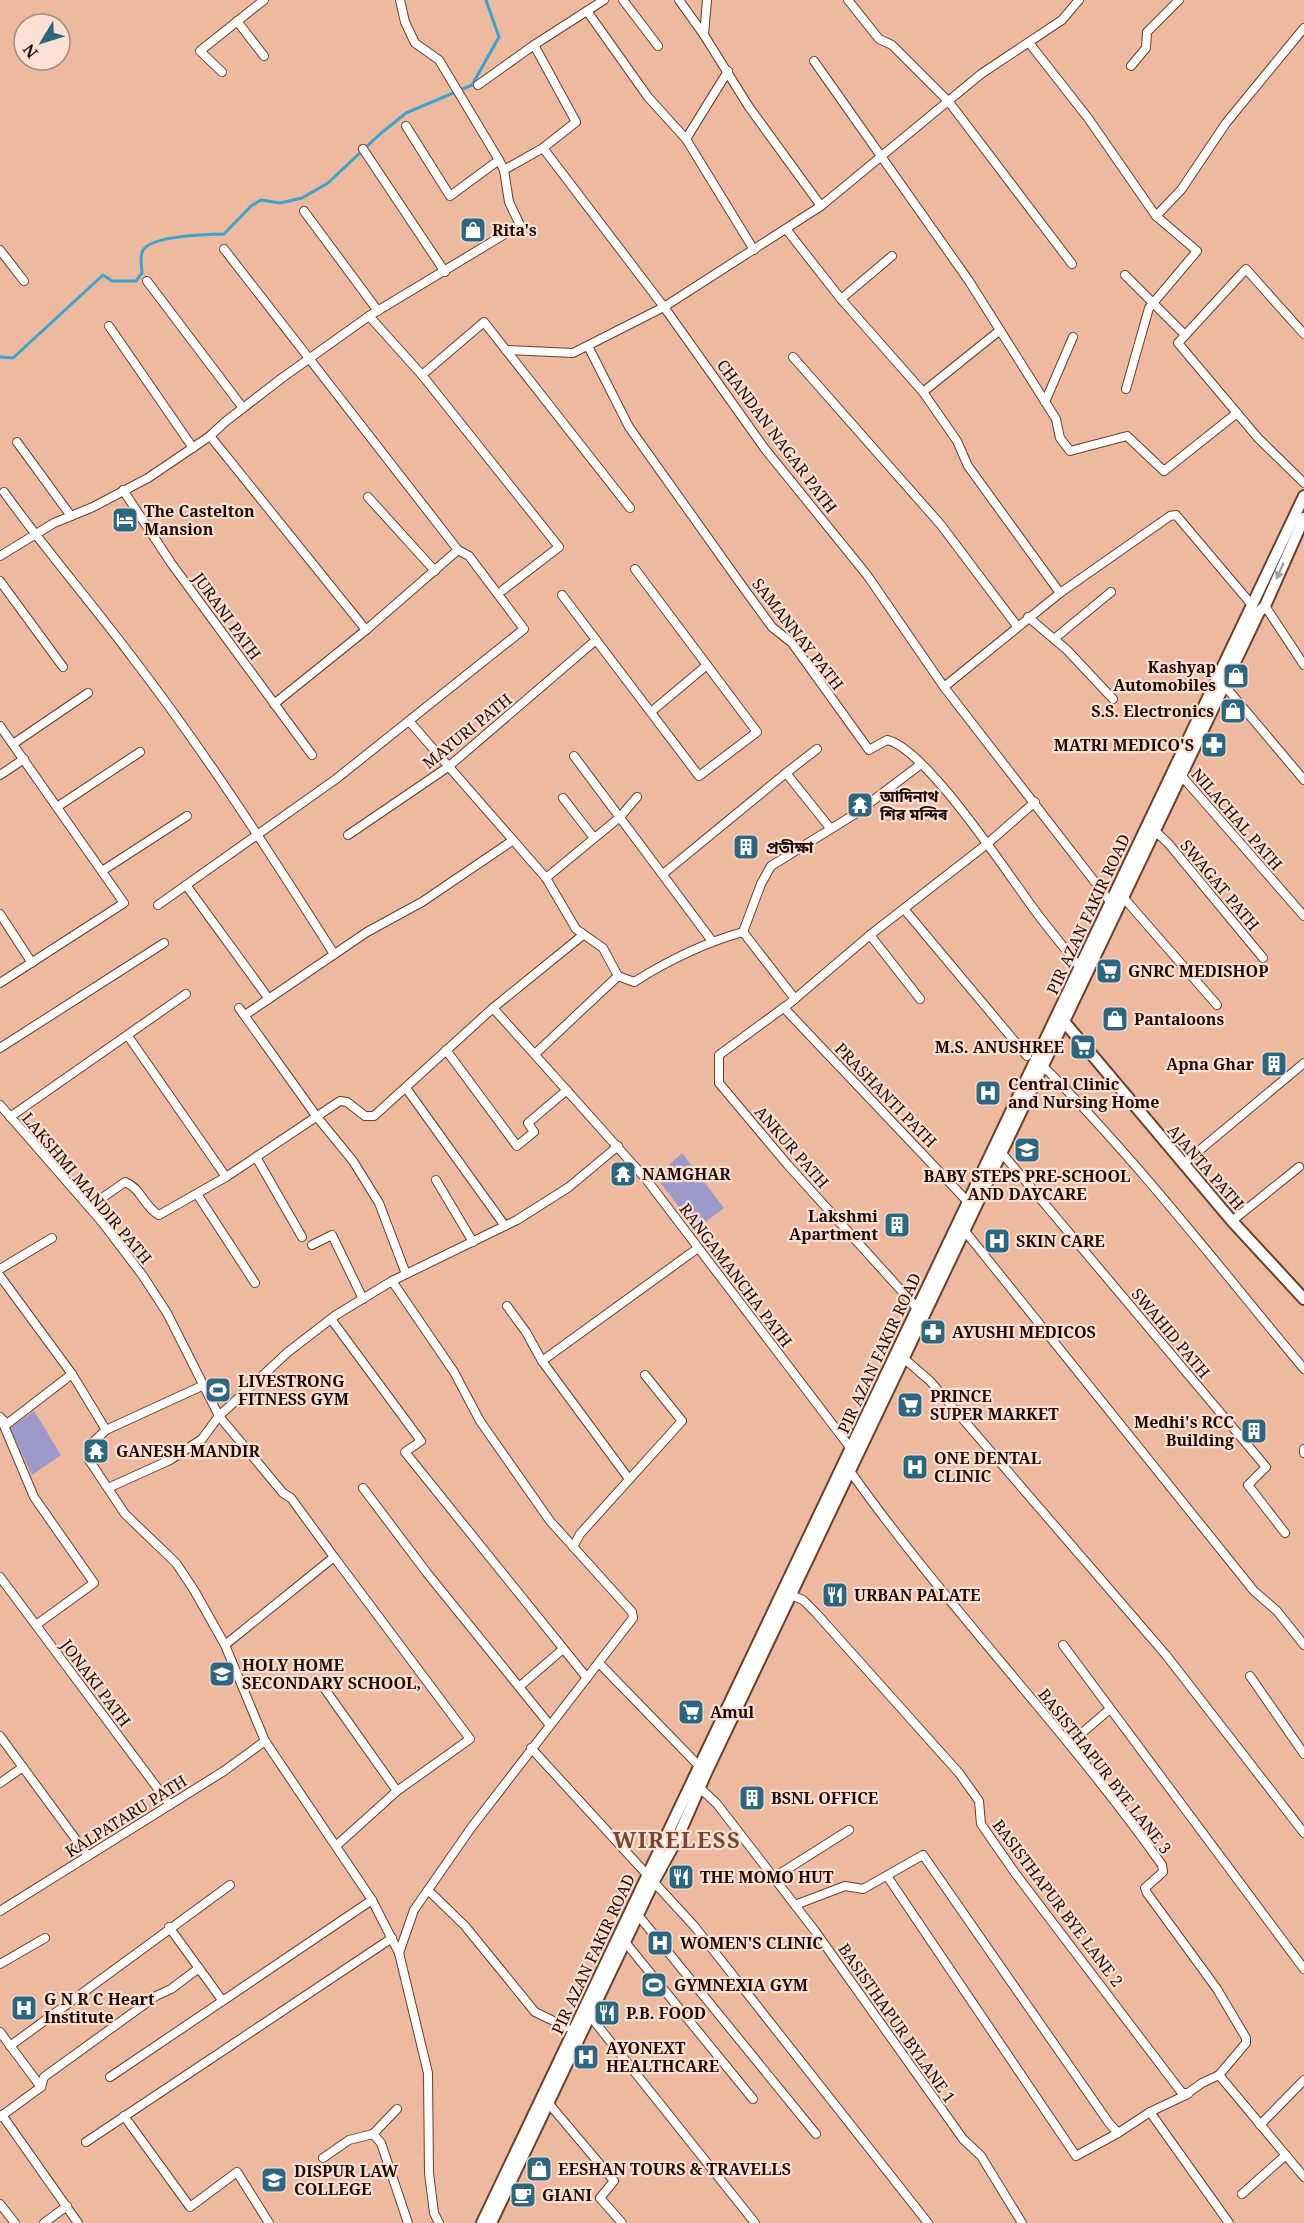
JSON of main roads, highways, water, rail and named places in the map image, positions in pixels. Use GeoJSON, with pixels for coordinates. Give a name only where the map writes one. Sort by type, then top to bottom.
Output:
{"type":"FeatureCollection","features":[{"type":"Feature","properties":{"kind":"main road","name":"PIR AZAN FAKIR ROAD"},"geometry":{"type":"LineString","coordinates":[[1220,682],[1252,605],[1304,496]]}},
{"type":"Feature","properties":{"kind":"main road","name":"PIR AZAN FAKIR ROAD"},"geometry":{"type":"LineString","coordinates":[[482,2223],[590,2016],[638,1915],[648,1874],[677,1839],[699,1786],[703,1770],[900,1355],[964,1230],[1042,1066],[1082,971],[1220,682],[1258,612],[1265,606],[1304,518]]}},
{"type":"Feature","properties":{"kind":"main road","name":"PIR AZAN FAKIR ROAD"},"geometry":{"type":"LineString","coordinates":[[1114,906],[1123,897],[1155,831],[1177,771]]}},
{"type":"Feature","properties":{"kind":"main road","name":"PIR AZAN FAKIR ROAD"},"geometry":{"type":"LineString","coordinates":[[900,1355],[917,1308],[968,1202],[1062,1020]]}},
{"type":"Feature","properties":{"kind":"main road","name":"AJANTA PATH"},"geometry":{"type":"LineString","coordinates":[[1062,1020],[1232,1221],[1304,1299]]}},
{"type":"Feature","properties":{"kind":"main road","name":"PIR AZAN FAKIR ROAD"},"geometry":{"type":"LineString","coordinates":[[546,2099],[648,1874],[703,1770],[790,1595],[849,1471],[854,1452]]}},
{"type":"Feature","properties":{"kind":"main road"},"geometry":{"type":"LineString","coordinates":[[492,2223],[546,2099]]}},
{"type":"Feature","properties":{"kind":"waterway"},"geometry":{"type":"LineString","coordinates":[[0,357],[13,358],[103,275],[112,281],[136,281],[142,273],[143,250],[149,245],[157,241],[181,237],[224,234],[251,206],[261,200],[280,203],[302,198],[328,183],[406,113],[472,85],[499,37],[486,0]]}},
{"type":"Feature","properties":{"kind":"place","name":"Rita's"},"geometry":{"type":"Point","coordinates":[473,230]}},
{"type":"Feature","properties":{"kind":"place","name":"The Castelton Mansion"},"geometry":{"type":"Point","coordinates":[125,520]}},
{"type":"Feature","properties":{"kind":"place","name":"Kashyap Automobiles"},"geometry":{"type":"Point","coordinates":[1236,676]}},
{"type":"Feature","properties":{"kind":"place","name":"S.S. Electronics"},"geometry":{"type":"Point","coordinates":[1233,711]}},
{"type":"Feature","properties":{"kind":"place","name":"MATRI MEDICO'S"},"geometry":{"type":"Point","coordinates":[1214,745]}},
{"type":"Feature","properties":{"kind":"place","name":"আদিনাথ শিৱ মন্দিৰ"},"geometry":{"type":"Point","coordinates":[860,805]}},
{"type":"Feature","properties":{"kind":"place","name":"প্রতীক্ষা"},"geometry":{"type":"Point","coordinates":[746,847]}},
{"type":"Feature","properties":{"kind":"place","name":"GNRC MEDISHOP"},"geometry":{"type":"Point","coordinates":[1109,971]}},
{"type":"Feature","properties":{"kind":"place","name":"Pantaloons"},"geometry":{"type":"Point","coordinates":[1115,1019]}},
{"type":"Feature","properties":{"kind":"place","name":"M.S. ANUSHREE"},"geometry":{"type":"Point","coordinates":[1083,1047]}},
{"type":"Feature","properties":{"kind":"place","name":"Apna Ghar"},"geometry":{"type":"Point","coordinates":[1274,1064]}},
{"type":"Feature","properties":{"kind":"place","name":"Central Clinic and Nursing Home"},"geometry":{"type":"Point","coordinates":[988,1093]}},
{"type":"Feature","properties":{"kind":"place","name":"BABY STEPS PRE-SCHOOL AND DAYCARE"},"geometry":{"type":"Point","coordinates":[1027,1150]}},
{"type":"Feature","properties":{"kind":"place","name":"NAMGHAR"},"geometry":{"type":"Point","coordinates":[623,1174]}},
{"type":"Feature","properties":{"kind":"place","name":"Lakshmi Apartment"},"geometry":{"type":"Point","coordinates":[897,1225]}},
{"type":"Feature","properties":{"kind":"place","name":"SKIN CARE"},"geometry":{"type":"Point","coordinates":[997,1241]}},
{"type":"Feature","properties":{"kind":"place","name":"AYUSHI MEDICOS"},"geometry":{"type":"Point","coordinates":[933,1332]}},
{"type":"Feature","properties":{"kind":"place","name":"LIVESTRONG FITNESS GYM"},"geometry":{"type":"Point","coordinates":[218,1390]}},
{"type":"Feature","properties":{"kind":"place","name":"PRINCE SUPER MARKET"},"geometry":{"type":"Point","coordinates":[910,1405]}},
{"type":"Feature","properties":{"kind":"place","name":"Medhi's RCC Building"},"geometry":{"type":"Point","coordinates":[1254,1431]}},
{"type":"Feature","properties":{"kind":"place","name":"GANESH MANDIR"},"geometry":{"type":"Point","coordinates":[96,1451]}},
{"type":"Feature","properties":{"kind":"place","name":"ONE DENTAL CLINIC"},"geometry":{"type":"Point","coordinates":[915,1467]}},
{"type":"Feature","properties":{"kind":"place","name":"URBAN PALATE"},"geometry":{"type":"Point","coordinates":[835,1595]}},
{"type":"Feature","properties":{"kind":"place","name":"HOLY HOME SECONDARY SCHOOL,"},"geometry":{"type":"Point","coordinates":[222,1674]}},
{"type":"Feature","properties":{"kind":"place","name":"Amul"},"geometry":{"type":"Point","coordinates":[691,1712]}},
{"type":"Feature","properties":{"kind":"place","name":"BSNL OFFICE"},"geometry":{"type":"Point","coordinates":[752,1798]}},
{"type":"Feature","properties":{"kind":"place","name":"THE MOMO HUT"},"geometry":{"type":"Point","coordinates":[681,1877]}},
{"type":"Feature","properties":{"kind":"place","name":"WOMEN'S CLINIC"},"geometry":{"type":"Point","coordinates":[660,1943]}},
{"type":"Feature","properties":{"kind":"place","name":"GYMNEXIA GYM"},"geometry":{"type":"Point","coordinates":[654,1985]}},
{"type":"Feature","properties":{"kind":"place","name":"G N R C Heart Institute"},"geometry":{"type":"Point","coordinates":[24,2008]}},
{"type":"Feature","properties":{"kind":"place","name":"P.B. FOOD"},"geometry":{"type":"Point","coordinates":[607,2013]}},
{"type":"Feature","properties":{"kind":"place","name":"AYONEXT HEALTHCARE"},"geometry":{"type":"Point","coordinates":[586,2057]}},
{"type":"Feature","properties":{"kind":"place","name":"EESHAN TOURS & TRAVELLS"},"geometry":{"type":"Point","coordinates":[539,2169]}},
{"type":"Feature","properties":{"kind":"place","name":"DISPUR LAW COLLEGE"},"geometry":{"type":"Point","coordinates":[274,2180]}},
{"type":"Feature","properties":{"kind":"place","name":"GIANI"},"geometry":{"type":"Point","coordinates":[523,2195]}},
{"type":"Feature","properties":{"kind":"district","name":"WIRELESS"},"geometry":{"type":"Point","coordinates":[677,1839]}}]}
